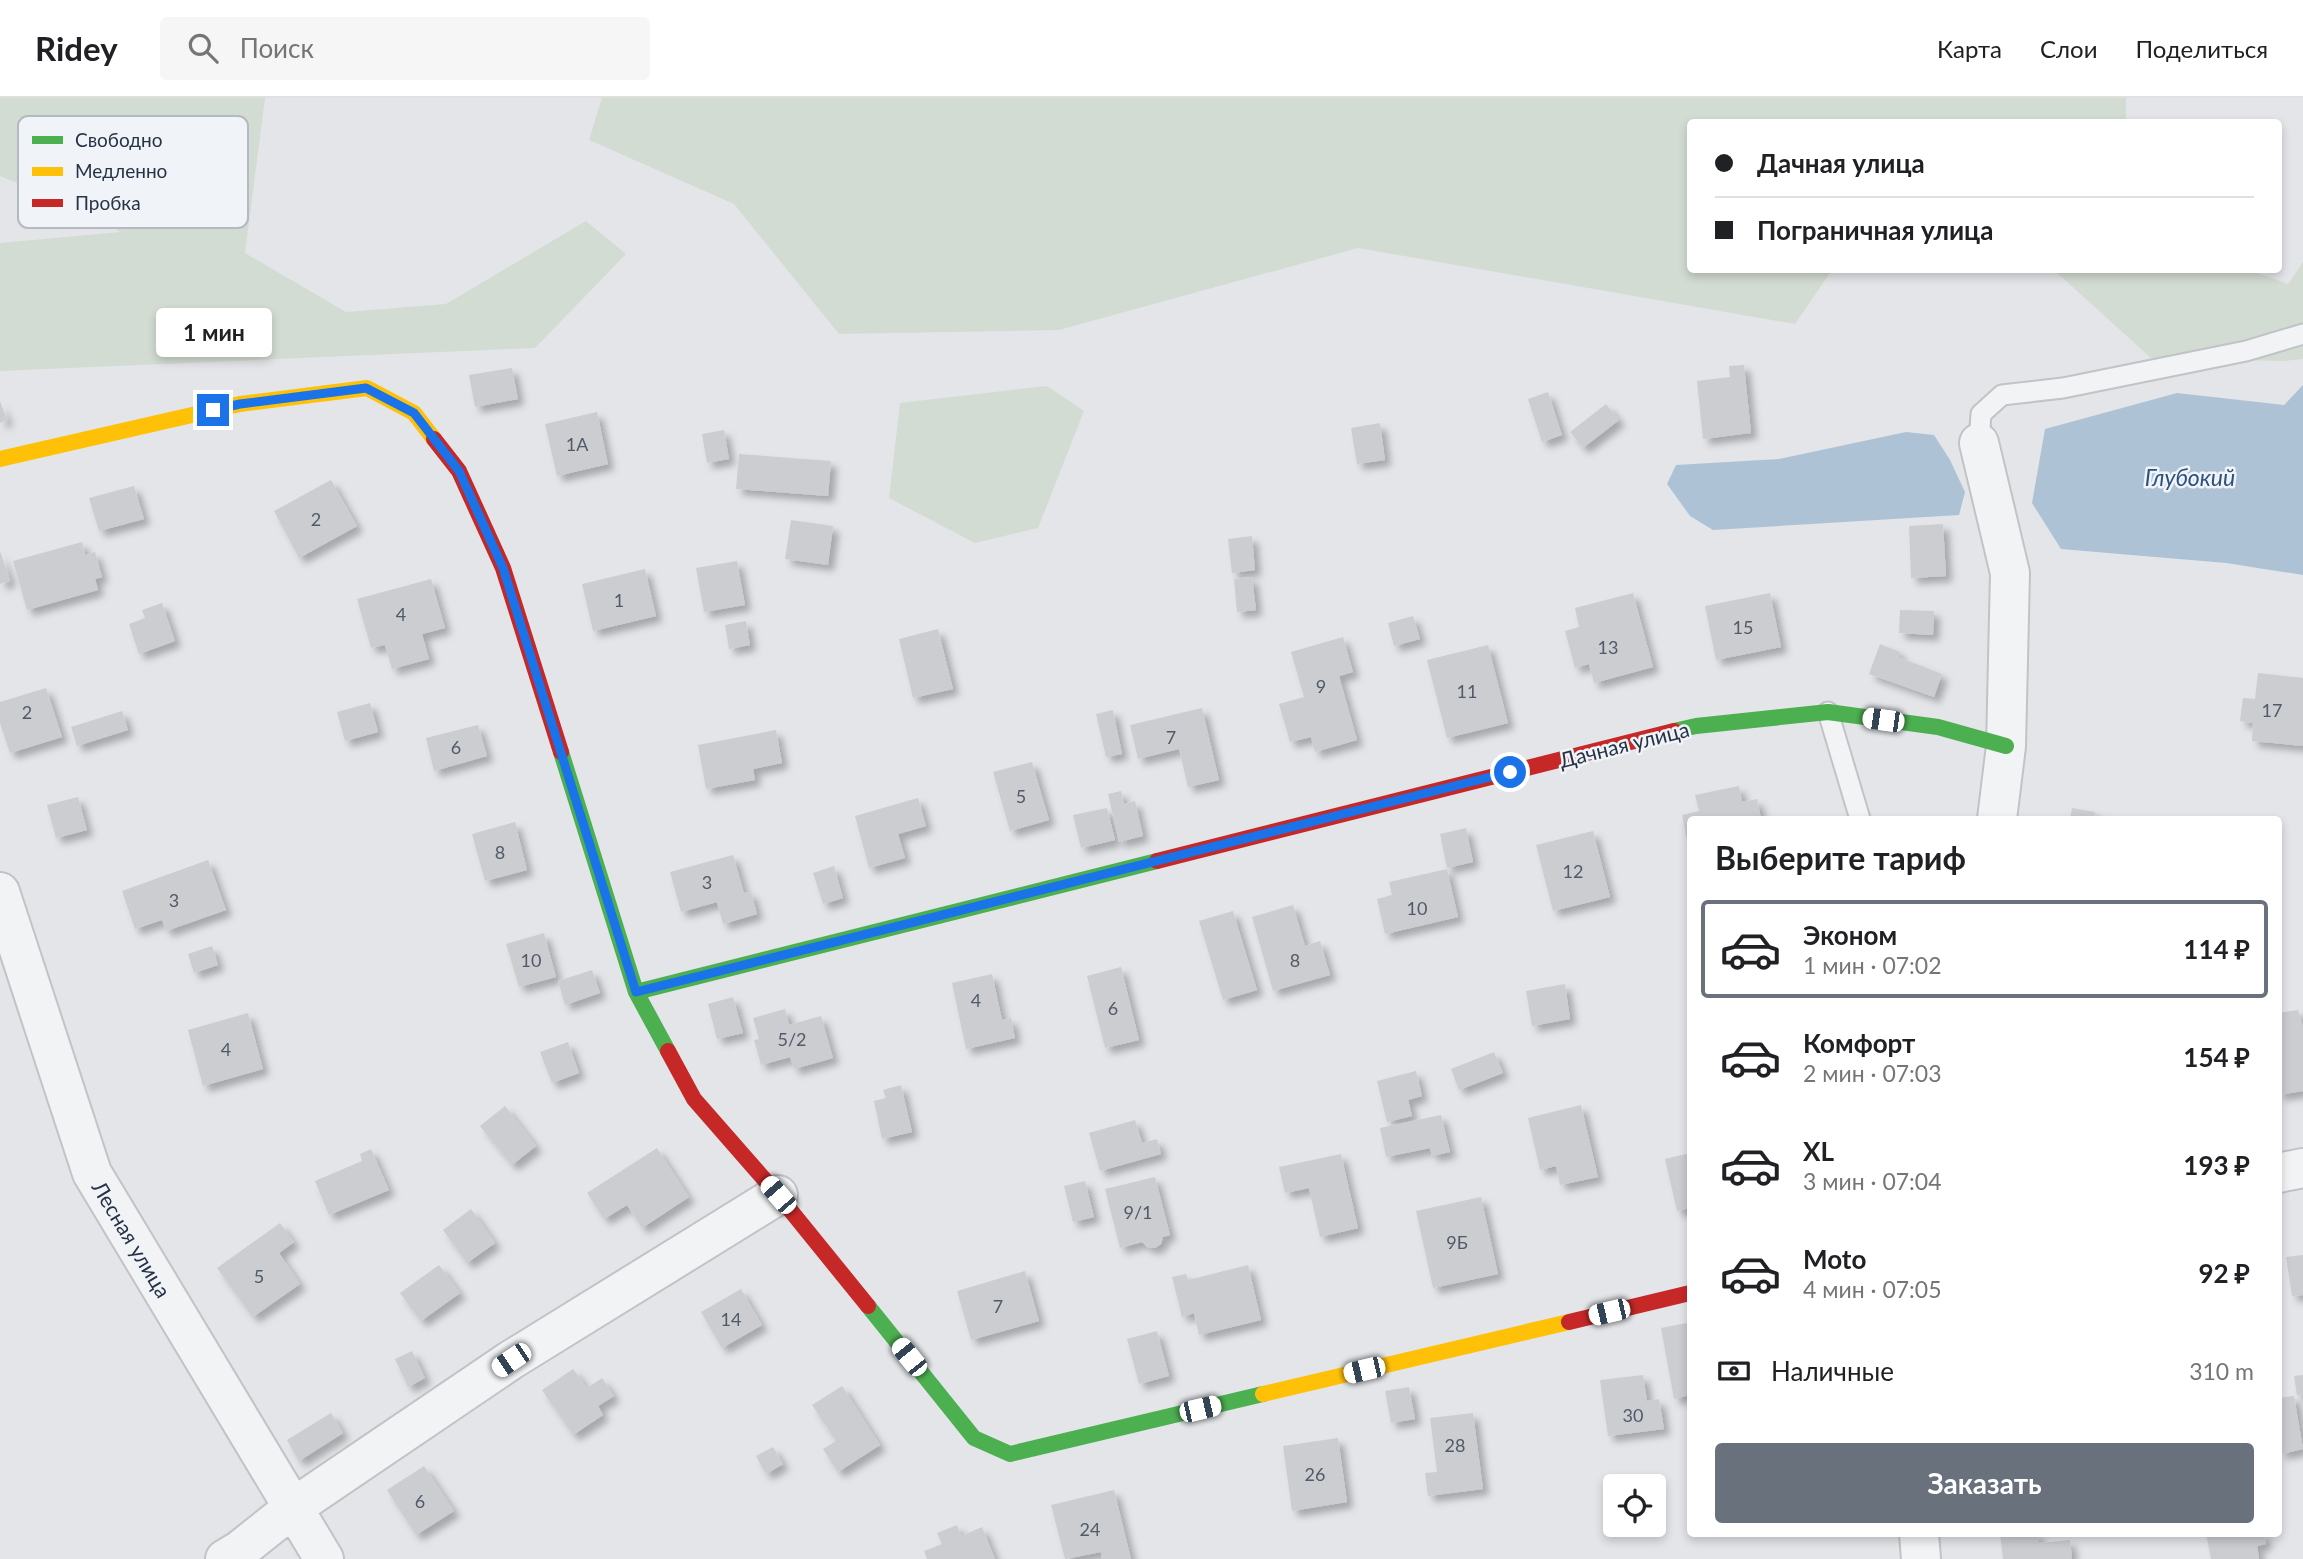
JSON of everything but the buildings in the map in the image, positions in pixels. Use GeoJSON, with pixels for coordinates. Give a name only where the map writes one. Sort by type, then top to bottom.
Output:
{"type":"FeatureCollection","features":[{"type":"Feature","properties":{"kind":"street"},"geometry":{"type":"LineString","coordinates":[[0,459],[240,404],[366,388],[414,413],[459,471],[503,568],[636,992],[694,1099],[778,1195],[974,1438],[1010,1454],[1687,1294]]}},
{"type":"Feature","properties":{"kind":"street"},"geometry":{"type":"LineString","coordinates":[[1979,443],[2010,573],[2006,746],[1997,816]]}},
{"type":"Feature","properties":{"kind":"street","name":"Дачная улица"},"geometry":{"type":"LineString","coordinates":[[636,992],[1696,726],[1828,712],[1938,727],[2006,746]]}},
{"type":"Feature","properties":{"kind":"street","name":"Лесная улица"},"geometry":{"type":"LineString","coordinates":[[0,892],[92,1173],[324,1559]]}},
{"type":"Feature","properties":{"kind":"street"},"geometry":{"type":"LineString","coordinates":[[2282,1172],[2303,1168]]}},
{"type":"Feature","properties":{"kind":"street"},"geometry":{"type":"LineString","coordinates":[[225,1559],[294,1507],[511,1360],[778,1195]]}},
{"type":"Feature","properties":{"kind":"street"},"geometry":{"type":"LineString","coordinates":[[1919,1537],[1921,1559]]}},
{"type":"Feature","properties":{"kind":"lane"},"geometry":{"type":"LineString","coordinates":[[1979,443],[1981,414],[2002,395],[2063,388],[2220,356],[2303,334]]}},
{"type":"Feature","properties":{"kind":"lane"},"geometry":{"type":"LineString","coordinates":[[1828,712],[1859,816]]}},
{"type":"Feature","properties":{"kind":"shaded area"},"geometry":{"type":"Polygon","coordinates":[[[0,98],[265,98],[245,253],[346,312],[446,304],[586,221],[626,254],[535,348],[0,371],[0,243],[121,232],[113,228],[248,228],[248,116],[18,116],[18,183],[0,176],[0,98]]]}},
{"type":"Feature","properties":{"kind":"shaded area"},"geometry":{"type":"Polygon","coordinates":[[[602,98],[2126,98],[2126,119],[1687,119],[1687,273],[1830,273],[1795,324],[1358,248],[1059,330],[839,334],[734,204],[589,140],[602,98]]]}},
{"type":"Feature","properties":{"kind":"shaded area"},"geometry":{"type":"Polygon","coordinates":[[[2303,262],[2303,359],[2283,361],[2151,358],[2057,273],[2258,273],[2288,284],[2303,262]]]}},
{"type":"Feature","properties":{"kind":"shaded area"},"geometry":{"type":"Polygon","coordinates":[[[1047,386],[1084,411],[1038,528],[975,543],[889,498],[900,403],[1047,386]]]}},
{"type":"Feature","properties":{"kind":"water","name":"Глубокий"},"geometry":{"type":"Polygon","coordinates":[[[2303,385],[2303,575],[2226,563],[2061,549],[2032,503],[2045,429],[2177,393],[2284,405],[2303,385]]]}},
{"type":"Feature","properties":{"kind":"water"},"geometry":{"type":"Polygon","coordinates":[[[1906,432],[1934,435],[1950,460],[1965,492],[1959,515],[1713,530],[1690,516],[1667,484],[1676,465],[1779,459],[1906,432]]]}},
{"type":"Feature","properties":{"kind":"traffic: fast"},"geometry":{"type":"LineString","coordinates":[[1674,731],[1696,726],[1828,712],[1938,727],[2006,746]]}},
{"type":"Feature","properties":{"kind":"traffic: fast"},"geometry":{"type":"LineString","coordinates":[[561,752],[636,992],[668,1051]]}},
{"type":"Feature","properties":{"kind":"traffic: fast"},"geometry":{"type":"LineString","coordinates":[[636,992],[1157,861]]}},
{"type":"Feature","properties":{"kind":"traffic: fast"},"geometry":{"type":"LineString","coordinates":[[868,1306],[974,1438],[1010,1454],[1263,1394]]}},
{"type":"Feature","properties":{"kind":"traffic: slow"},"geometry":{"type":"LineString","coordinates":[[0,459],[240,404],[367,388],[414,413],[434,439]]}},
{"type":"Feature","properties":{"kind":"traffic: slow"},"geometry":{"type":"LineString","coordinates":[[1263,1394],[1569,1322]]}},
{"type":"Feature","properties":{"kind":"traffic: jam"},"geometry":{"type":"LineString","coordinates":[[434,439],[459,471],[503,568],[561,752]]}},
{"type":"Feature","properties":{"kind":"traffic: jam"},"geometry":{"type":"LineString","coordinates":[[1157,861],[1674,731]]}},
{"type":"Feature","properties":{"kind":"traffic: jam"},"geometry":{"type":"LineString","coordinates":[[668,1051],[694,1099],[778,1195],[868,1306]]}},
{"type":"Feature","properties":{"kind":"traffic: jam"},"geometry":{"type":"LineString","coordinates":[[1569,1322],[1687,1294]]}},
{"type":"Feature","properties":{"kind":"route"},"geometry":{"type":"LineString","coordinates":[[213,410],[366,388],[414,413],[459,471],[503,568],[636,992],[1510,772]]}}]}
